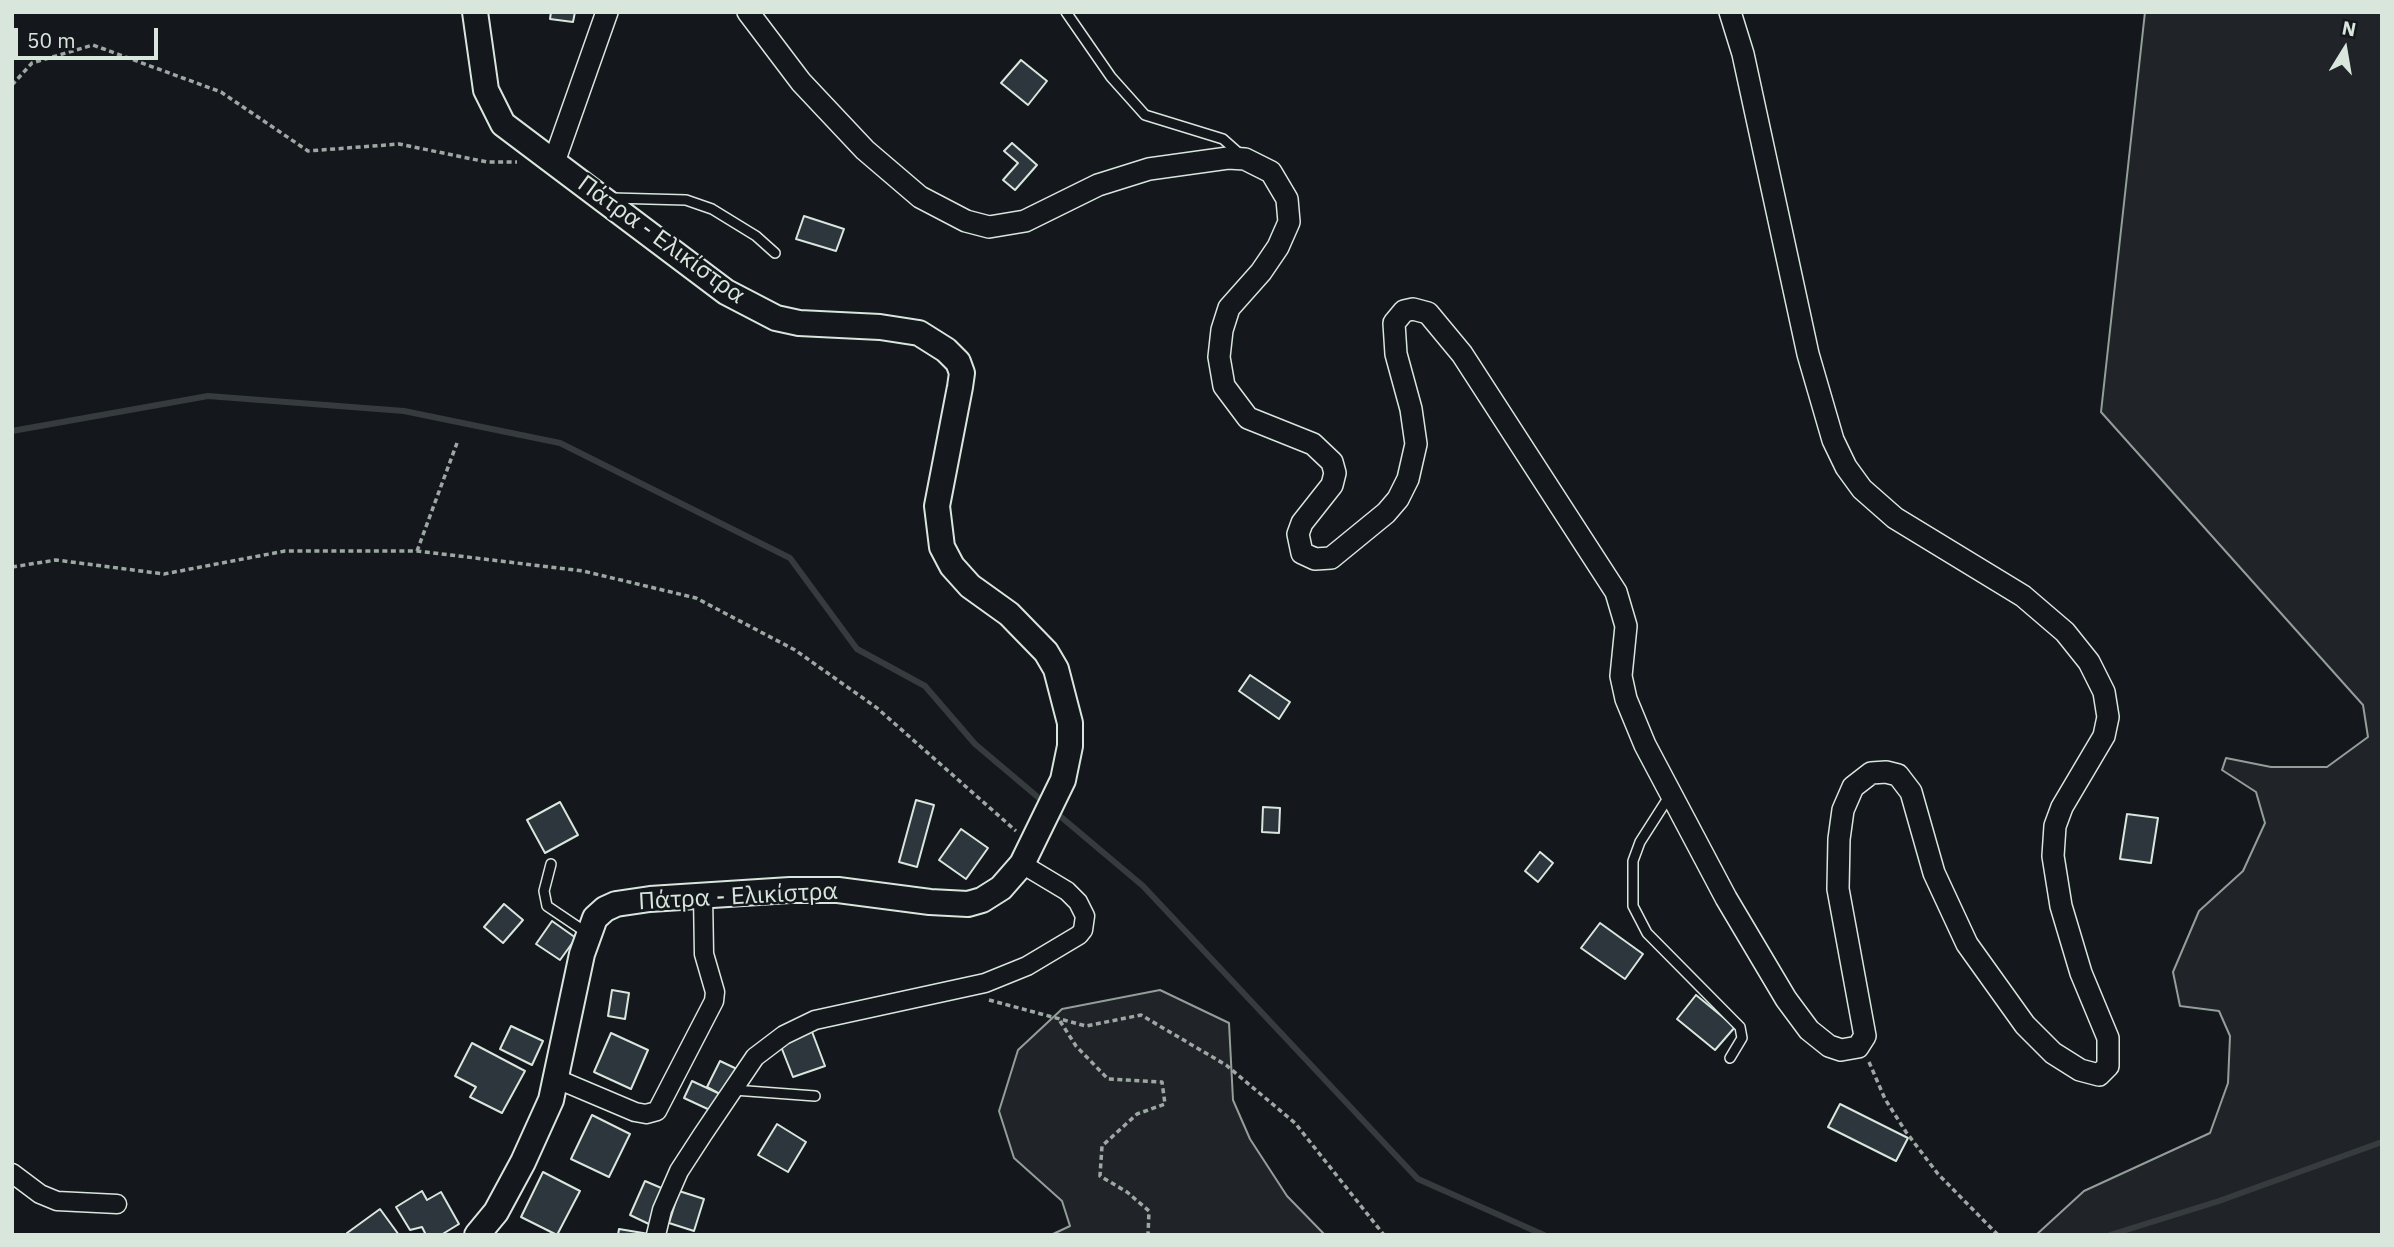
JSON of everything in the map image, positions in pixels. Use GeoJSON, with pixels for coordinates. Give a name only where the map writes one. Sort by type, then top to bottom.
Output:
{"type":"FeatureCollection","features":[{"type":"Feature","properties":{"kind":"main road","name":"Πάτρα - Ελικίστρα"},"geometry":{"type":"LineString","coordinates":[[475,12],[486,90],[503,124],[726,292],[776,318],[825,327],[880,327],[919,332],[946,350],[958,362],[962,373],[960,387],[937,506],[942,547],[952,566],[970,586],[1026,629],[1056,669],[1070,723],[1070,746],[1063,780],[1027,854],[993,894],[968,904],[838,890],[703,895],[616,904],[595,918],[588,934],[557,1080],[523,1162],[496,1212],[477,1235]]}},
{"type":"Feature","properties":{"kind":"street"},"geometry":{"type":"LineString","coordinates":[[554,162],[607,12]]}},
{"type":"Feature","properties":{"kind":"street"},"geometry":{"type":"LineString","coordinates":[[748,12],[801,82],[865,150],[920,197],[966,221],[989,227],[1025,221],[1098,185],[1126,175],[1228,158],[1245,159],[1262,165],[1280,183],[1287,200],[1289,222],[1278,247],[1261,272],[1229,309],[1222,330],[1219,357],[1224,386],[1248,418],[1313,444],[1332,462],[1335,473],[1332,485],[1302,523],[1298,534],[1302,553],[1315,559],[1331,558],[1387,513],[1398,499],[1408,479],[1416,444],[1411,409],[1396,354],[1394,323],[1404,311],[1413,309],[1428,313],[1462,354],[1616,592],[1626,626],[1621,659],[1626,699],[1644,745],[1726,898],[1786,999],[1808,1030],[1829,1046],[1840,1050],[1851,1050],[1862,1043],[1866,1026],[1838,889],[1839,839],[1843,810],[1853,786],[1871,773],[1886,772],[1898,775],[1905,782],[1934,873],[1968,944],[2025,1025],[2053,1054],[2090,1074],[2104,1073],[2109,1060],[2108,1038],[2081,973],[2061,906],[2053,856],[2055,826],[2062,807],[2090,766],[2104,736],[2108,717],[2104,692],[2089,662],[2065,632],[2023,596],[1895,518],[1862,489],[1846,467],[1833,440],[1808,354],[1743,54],[1730,12]]}},
{"type":"Feature","properties":{"kind":"street"},"geometry":{"type":"LineString","coordinates":[[656,1235],[662,1210],[679,1171],[748,1066],[762,1051],[815,1020],[985,983],[1027,966],[1083,930],[1085,916],[1067,891],[1027,854]]}},
{"type":"Feature","properties":{"kind":"street"},"geometry":{"type":"LineString","coordinates":[[557,1080],[635,1112],[646,1114],[657,1111],[714,1001],[715,992],[704,954],[703,895]]}},
{"type":"Feature","properties":{"kind":"street"},"geometry":{"type":"LineString","coordinates":[[12,1173],[40,1194],[57,1200],[117,1203]]}},
{"type":"Feature","properties":{"kind":"lane"},"geometry":{"type":"LineString","coordinates":[[1066,12],[1111,77],[1145,115],[1223,139],[1245,159]]}},
{"type":"Feature","properties":{"kind":"lane"},"geometry":{"type":"LineString","coordinates":[[604,199],[658,197],[686,200],[712,209],[756,236],[775,253]]}},
{"type":"Feature","properties":{"kind":"lane"},"geometry":{"type":"LineString","coordinates":[[1671,794],[1636,852],[1631,877],[1633,906],[1647,933],[1740,1027],[1742,1038],[1730,1058]]}},
{"type":"Feature","properties":{"kind":"lane"},"geometry":{"type":"LineString","coordinates":[[551,864],[544,891],[547,906],[588,934]]}},
{"type":"Feature","properties":{"kind":"lane"},"geometry":{"type":"LineString","coordinates":[[734,1090],[815,1096]]}},
{"type":"Feature","properties":{"kind":"path"},"geometry":{"type":"LineString","coordinates":[[12,85],[32,62],[93,45],[221,92],[308,151],[399,145],[487,162],[554,162]]}},
{"type":"Feature","properties":{"kind":"path"},"geometry":{"type":"LineString","coordinates":[[417,551],[457,443]]}},
{"type":"Feature","properties":{"kind":"path"},"geometry":{"type":"LineString","coordinates":[[12,567],[56,560],[164,574],[285,551],[417,551],[583,571],[696,598],[795,650],[877,708],[1027,854]]}},
{"type":"Feature","properties":{"kind":"path"},"geometry":{"type":"LineString","coordinates":[[952,990],[1086,1026],[1141,1015],[1226,1065],[1295,1123],[1384,1235]]}},
{"type":"Feature","properties":{"kind":"path"},"geometry":{"type":"LineString","coordinates":[[1059,1020],[1076,1046],[1108,1079],[1162,1082],[1165,1104],[1137,1114],[1102,1146],[1100,1176],[1127,1192],[1149,1211],[1148,1235]]}},
{"type":"Feature","properties":{"kind":"path"},"geometry":{"type":"LineString","coordinates":[[1862,1043],[1880,1087],[1906,1132],[1938,1174],[1998,1235]]}},
{"type":"Feature","properties":{"kind":"shaded area"},"geometry":{"type":"Polygon","coordinates":[[[2145,12],[2382,12],[2382,1235],[2036,1235],[2084,1191],[2210,1133],[2228,1083],[2230,1036],[2219,1011],[2180,1006],[2173,972],[2199,911],[2243,871],[2265,823],[2256,792],[2222,770],[2226,758],[2271,767],[2327,767],[2368,737],[2363,705],[2101,412],[2145,12]]]}},
{"type":"Feature","properties":{"kind":"shaded area"},"geometry":{"type":"Polygon","coordinates":[[[1160,990],[1229,1023],[1233,1100],[1250,1139],[1287,1196],[1325,1235],[1051,1235],[1070,1226],[1062,1201],[1014,1158],[999,1111],[1018,1050],[1062,1009],[1160,990]]]}},
{"type":"Feature","properties":{"kind":"building"},"geometry":{"type":"Polygon","coordinates":[[[551,12],[575,12],[573,22],[550,19],[551,12]]]}},
{"type":"Feature","properties":{"kind":"building"},"geometry":{"type":"Polygon","coordinates":[[[1021,60],[1047,81],[1028,105],[1001,83],[1021,60]]]}},
{"type":"Feature","properties":{"kind":"building"},"geometry":{"type":"Polygon","coordinates":[[[1012,143],[1037,165],[1015,190],[1003,180],[1018,163],[1004,151],[1012,143]]]}},
{"type":"Feature","properties":{"kind":"building"},"geometry":{"type":"Polygon","coordinates":[[[804,216],[844,229],[836,251],[796,239],[804,216]]]}},
{"type":"Feature","properties":{"kind":"building"},"geometry":{"type":"Polygon","coordinates":[[[1250,675],[1290,702],[1279,719],[1239,691],[1250,675]]]}},
{"type":"Feature","properties":{"kind":"building"},"geometry":{"type":"Polygon","coordinates":[[[916,800],[934,805],[917,867],[899,862],[916,800]]]}},
{"type":"Feature","properties":{"kind":"building"},"geometry":{"type":"Polygon","coordinates":[[[560,802],[578,835],[545,853],[527,820],[560,802]]]}},
{"type":"Feature","properties":{"kind":"building"},"geometry":{"type":"Polygon","coordinates":[[[1263,807],[1280,808],[1279,833],[1262,832],[1263,807]]]}},
{"type":"Feature","properties":{"kind":"building"},"geometry":{"type":"Polygon","coordinates":[[[2127,814],[2158,818],[2151,863],[2120,859],[2127,814]]]}},
{"type":"Feature","properties":{"kind":"building"},"geometry":{"type":"Polygon","coordinates":[[[961,829],[988,848],[966,879],[939,860],[961,829]]]}},
{"type":"Feature","properties":{"kind":"building"},"geometry":{"type":"Polygon","coordinates":[[[1540,852],[1553,863],[1538,882],[1525,871],[1540,852]]]}},
{"type":"Feature","properties":{"kind":"building"},"geometry":{"type":"Polygon","coordinates":[[[504,904],[523,920],[503,943],[484,927],[504,904]]]}},
{"type":"Feature","properties":{"kind":"building"},"geometry":{"type":"Polygon","coordinates":[[[552,921],[576,938],[560,960],[536,944],[552,921]]]}},
{"type":"Feature","properties":{"kind":"building"},"geometry":{"type":"Polygon","coordinates":[[[1600,923],[1643,954],[1625,979],[1581,948],[1600,923]]]}},
{"type":"Feature","properties":{"kind":"building"},"geometry":{"type":"Polygon","coordinates":[[[612,990],[629,993],[625,1019],[608,1016],[612,990]]]}},
{"type":"Feature","properties":{"kind":"building"},"geometry":{"type":"Polygon","coordinates":[[[1696,995],[1735,1027],[1715,1050],[1677,1019],[1696,995]]]}},
{"type":"Feature","properties":{"kind":"building"},"geometry":{"type":"Polygon","coordinates":[[[511,1026],[543,1041],[532,1065],[500,1049],[511,1026]]]}},
{"type":"Feature","properties":{"kind":"building"},"geometry":{"type":"Polygon","coordinates":[[[811,1029],[825,1066],[793,1077],[780,1044],[811,1029]]]}},
{"type":"Feature","properties":{"kind":"building"},"geometry":{"type":"Polygon","coordinates":[[[611,1033],[648,1050],[631,1089],[594,1072],[611,1033]]]}},
{"type":"Feature","properties":{"kind":"building"},"geometry":{"type":"Polygon","coordinates":[[[472,1043],[525,1071],[502,1113],[470,1097],[476,1087],[455,1076],[472,1043]]]}},
{"type":"Feature","properties":{"kind":"building"},"geometry":{"type":"Polygon","coordinates":[[[720,1061],[739,1070],[720,1094],[707,1087],[720,1061]]]}},
{"type":"Feature","properties":{"kind":"building"},"geometry":{"type":"Polygon","coordinates":[[[692,1081],[720,1094],[712,1111],[684,1098],[692,1081]]]}},
{"type":"Feature","properties":{"kind":"building"},"geometry":{"type":"Polygon","coordinates":[[[1840,1104],[1908,1138],[1896,1161],[1828,1127],[1840,1104]]]}},
{"type":"Feature","properties":{"kind":"building"},"geometry":{"type":"Polygon","coordinates":[[[592,1115],[630,1134],[609,1177],[571,1159],[592,1115]]]}},
{"type":"Feature","properties":{"kind":"building"},"geometry":{"type":"Polygon","coordinates":[[[777,1124],[806,1142],[788,1172],[758,1155],[777,1124]]]}},
{"type":"Feature","properties":{"kind":"building"},"geometry":{"type":"Polygon","coordinates":[[[543,1172],[580,1191],[557,1235],[521,1217],[543,1172]]]}},
{"type":"Feature","properties":{"kind":"building"},"geometry":{"type":"Polygon","coordinates":[[[645,1181],[666,1190],[651,1225],[630,1215],[645,1181]]]}},
{"type":"Feature","properties":{"kind":"building"},"geometry":{"type":"Polygon","coordinates":[[[422,1191],[427,1200],[441,1192],[459,1224],[441,1235],[426,1235],[422,1227],[410,1230],[396,1207],[422,1191]]]}},
{"type":"Feature","properties":{"kind":"building"},"geometry":{"type":"Polygon","coordinates":[[[679,1191],[704,1199],[694,1231],[669,1223],[679,1191]]]}},
{"type":"Feature","properties":{"kind":"building"},"geometry":{"type":"Polygon","coordinates":[[[380,1209],[399,1235],[347,1233],[380,1209]]]}},
{"type":"Feature","properties":{"kind":"building"},"geometry":{"type":"Polygon","coordinates":[[[619,1229],[649,1234],[649,1235],[618,1235],[619,1229]]]}},
{"type":"Feature","properties":{"kind":"waterway"},"geometry":{"type":"LineString","coordinates":[[12,431],[208,396],[404,411],[560,443],[790,558],[857,649],[925,686],[975,744],[1046,804]]}},
{"type":"Feature","properties":{"kind":"waterway"},"geometry":{"type":"LineString","coordinates":[[1054,811],[1143,886],[1418,1179],[1544,1235]]}},
{"type":"Feature","properties":{"kind":"waterway"},"geometry":{"type":"LineString","coordinates":[[2110,1235],[2219,1201],[2382,1142]]}}]}
